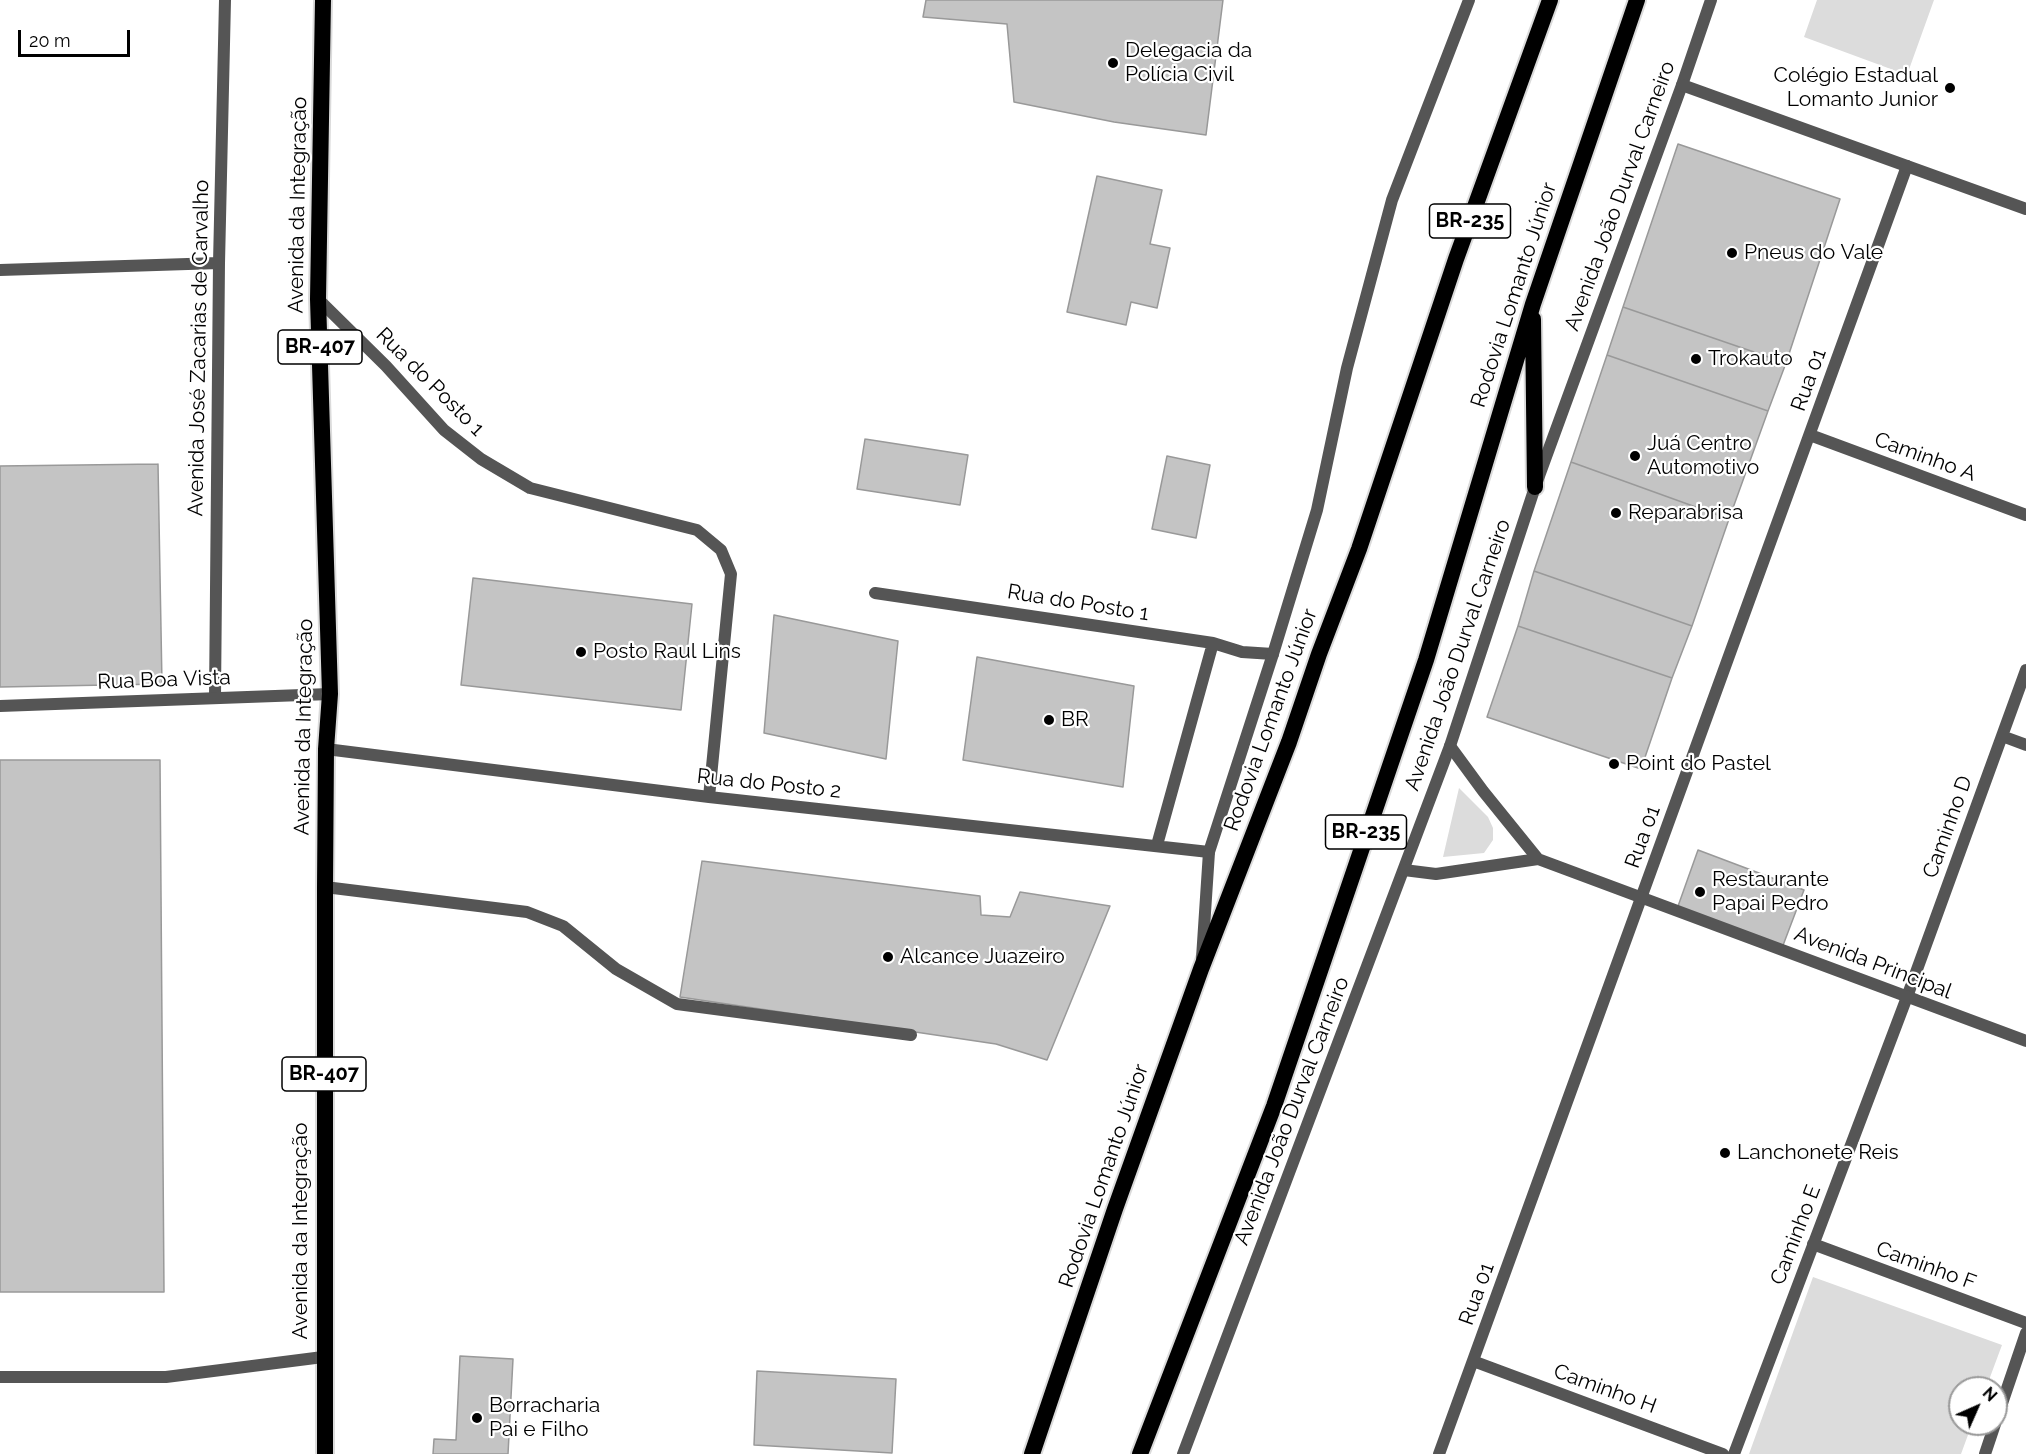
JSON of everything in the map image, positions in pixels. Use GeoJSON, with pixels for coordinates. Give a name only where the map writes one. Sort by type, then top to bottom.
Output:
{"type":"FeatureCollection","features":[{"type":"Feature","properties":{"kind":"highway","name":"Avenida da Integração"},"geometry":{"type":"LineString","coordinates":[[323,0],[318,299],[330,694],[326,749],[325,886],[323,1358],[325,1454]]}},
{"type":"Feature","properties":{"kind":"highway","name":"Rodovia Lomanto Júnior"},"geometry":{"type":"LineString","coordinates":[[1032,1454],[1115,1209],[1201,969],[1289,742],[1319,654],[1359,549],[1456,259],[1550,0]]}},
{"type":"Feature","properties":{"kind":"highway","name":"Rodovia Lomanto Júnior"},"geometry":{"type":"LineString","coordinates":[[1140,1454],[1274,1106],[1426,660],[1533,304],[1637,0]]}},
{"type":"Feature","properties":{"kind":"highway"},"geometry":{"type":"LineString","coordinates":[[1533,304],[1535,487]]}},
{"type":"Feature","properties":{"kind":"street","name":"Avenida José Zacarias de Carvalho"},"geometry":{"type":"LineString","coordinates":[[215,697],[219,263],[225,0]]}},
{"type":"Feature","properties":{"kind":"street"},"geometry":{"type":"LineString","coordinates":[[1201,969],[1209,852],[1274,654],[1317,510],[1347,368],[1392,200],[1468,0]]}},
{"type":"Feature","properties":{"kind":"street","name":"Avenida João Durval Carneiro"},"geometry":{"type":"LineString","coordinates":[[1183,1454],[1450,746],[1535,487],[1711,0]]}},
{"type":"Feature","properties":{"kind":"street"},"geometry":{"type":"LineString","coordinates":[[1682,85],[2026,208]]}},
{"type":"Feature","properties":{"kind":"street","name":"Rua 01"},"geometry":{"type":"LineString","coordinates":[[1439,1454],[1907,166]]}},
{"type":"Feature","properties":{"kind":"street"},"geometry":{"type":"LineString","coordinates":[[0,270],[219,263]]}},
{"type":"Feature","properties":{"kind":"street","name":"Rua do Posto 1"},"geometry":{"type":"LineString","coordinates":[[318,299],[386,366],[444,430],[481,459],[530,488],[697,530],[721,550],[731,574],[709,797]]}},
{"type":"Feature","properties":{"kind":"street","name":"Caminho A"},"geometry":{"type":"LineString","coordinates":[[1810,435],[2026,515]]}},
{"type":"Feature","properties":{"kind":"street","name":"Rua do Posto 1"},"geometry":{"type":"LineString","coordinates":[[875,593],[1213,643],[1242,652],[1274,654]]}},
{"type":"Feature","properties":{"kind":"street"},"geometry":{"type":"LineString","coordinates":[[1157,845],[1213,643]]}},
{"type":"Feature","properties":{"kind":"street","name":"Caminho D"},"geometry":{"type":"LineString","coordinates":[[1907,997],[2026,670]]}},
{"type":"Feature","properties":{"kind":"street","name":"Rua Boa Vista"},"geometry":{"type":"LineString","coordinates":[[0,706],[330,694]]}},
{"type":"Feature","properties":{"kind":"street"},"geometry":{"type":"LineString","coordinates":[[2002,735],[2026,745]]}},
{"type":"Feature","properties":{"kind":"street"},"geometry":{"type":"LineString","coordinates":[[1450,746],[1538,859]]}},
{"type":"Feature","properties":{"kind":"street","name":"Rua do Posto 2"},"geometry":{"type":"LineString","coordinates":[[326,749],[709,797],[1209,852]]}},
{"type":"Feature","properties":{"kind":"street"},"geometry":{"type":"LineString","coordinates":[[1404,870],[1436,874],[1538,859]]}},
{"type":"Feature","properties":{"kind":"street","name":"Avenida Principal"},"geometry":{"type":"LineString","coordinates":[[1538,859],[2026,1041]]}},
{"type":"Feature","properties":{"kind":"street"},"geometry":{"type":"LineString","coordinates":[[325,886],[527,912],[563,926],[616,969],[677,1004],[911,1035]]}},
{"type":"Feature","properties":{"kind":"street","name":"Caminho E"},"geometry":{"type":"LineString","coordinates":[[1734,1454],[1907,997]]}},
{"type":"Feature","properties":{"kind":"street","name":"Caminho F"},"geometry":{"type":"LineString","coordinates":[[1813,1244],[2026,1323]]}},
{"type":"Feature","properties":{"kind":"street"},"geometry":{"type":"LineString","coordinates":[[2008,1387],[2026,1334]]}},
{"type":"Feature","properties":{"kind":"street"},"geometry":{"type":"LineString","coordinates":[[0,1377],[166,1377],[323,1358]]}},
{"type":"Feature","properties":{"kind":"street","name":"Caminho H"},"geometry":{"type":"LineString","coordinates":[[1473,1361],[1723,1454]]}},
{"type":"Feature","properties":{"kind":"street"},"geometry":{"type":"LineString","coordinates":[[1985,1454],[1991,1436]]}},
{"type":"Feature","properties":{"kind":"shaded area"},"geometry":{"type":"Polygon","coordinates":[[[1817,0],[1934,0],[1907,75],[1804,37],[1817,0]]]}},
{"type":"Feature","properties":{"kind":"shaded area"},"geometry":{"type":"Polygon","coordinates":[[[1459,788],[1488,817],[1493,828],[1493,840],[1484,853],[1443,857],[1459,788]]]}},
{"type":"Feature","properties":{"kind":"shaded area"},"geometry":{"type":"Polygon","coordinates":[[[1813,1277],[2002,1345],[1990,1376],[1948,1376],[1948,1436],[1968,1436],[1961,1454],[1749,1454],[1813,1277]]]}},
{"type":"Feature","properties":{"kind":"building","name":"Delegacia da Polícia Civil"},"geometry":{"type":"Polygon","coordinates":[[[926,0],[1223,0],[1206,135],[1114,122],[1014,102],[1007,24],[923,17],[926,0]]]}},
{"type":"Feature","properties":{"kind":"building","name":"Pneus do Vale"},"geometry":{"type":"Polygon","coordinates":[[[1678,144],[1840,199],[1786,363],[1623,307],[1678,144]]]}},
{"type":"Feature","properties":{"kind":"building"},"geometry":{"type":"Polygon","coordinates":[[[1097,176],[1162,190],[1150,244],[1170,248],[1157,308],[1131,302],[1126,325],[1067,312],[1097,176]]]}},
{"type":"Feature","properties":{"kind":"building","name":"Trokauto"},"geometry":{"type":"Polygon","coordinates":[[[1623,307],[1786,363],[1768,411],[1607,355],[1623,307]]]}},
{"type":"Feature","properties":{"kind":"building"},"geometry":{"type":"Polygon","coordinates":[[[1607,355],[1768,411],[1729,519],[1571,462],[1607,355]]]}},
{"type":"Feature","properties":{"kind":"building"},"geometry":{"type":"Polygon","coordinates":[[[865,439],[968,455],[960,505],[857,489],[865,439]]]}},
{"type":"Feature","properties":{"kind":"building"},"geometry":{"type":"Polygon","coordinates":[[[1167,456],[1210,465],[1196,538],[1152,529],[1167,456]]]}},
{"type":"Feature","properties":{"kind":"building"},"geometry":{"type":"Polygon","coordinates":[[[1571,462],[1729,519],[1692,626],[1534,571],[1571,462]]]}},
{"type":"Feature","properties":{"kind":"building"},"geometry":{"type":"Polygon","coordinates":[[[158,464],[162,684],[0,687],[0,466],[158,464]]]}},
{"type":"Feature","properties":{"kind":"building"},"geometry":{"type":"Polygon","coordinates":[[[1534,571],[1692,626],[1672,678],[1518,626],[1534,571]]]}},
{"type":"Feature","properties":{"kind":"building"},"geometry":{"type":"Polygon","coordinates":[[[473,578],[692,604],[681,710],[461,685],[473,578]]]}},
{"type":"Feature","properties":{"kind":"building"},"geometry":{"type":"Polygon","coordinates":[[[774,615],[898,641],[886,759],[764,733],[774,615]]]}},
{"type":"Feature","properties":{"kind":"building"},"geometry":{"type":"Polygon","coordinates":[[[1518,626],[1672,678],[1641,769],[1487,717],[1518,626]]]}},
{"type":"Feature","properties":{"kind":"building"},"geometry":{"type":"Polygon","coordinates":[[[977,657],[1134,686],[1123,787],[963,760],[977,657]]]}},
{"type":"Feature","properties":{"kind":"building"},"geometry":{"type":"Polygon","coordinates":[[[0,760],[160,760],[164,1292],[0,1292],[0,760]]]}},
{"type":"Feature","properties":{"kind":"building"},"geometry":{"type":"Polygon","coordinates":[[[1698,850],[1804,890],[1782,948],[1677,909],[1698,850]]]}},
{"type":"Feature","properties":{"kind":"building","name":"Alcance Juazeiro"},"geometry":{"type":"Polygon","coordinates":[[[702,861],[980,896],[981,915],[1010,917],[1020,892],[1110,906],[1047,1060],[996,1044],[680,997],[702,861]]]}},
{"type":"Feature","properties":{"kind":"building"},"geometry":{"type":"Polygon","coordinates":[[[460,1356],[513,1359],[508,1454],[433,1454],[434,1439],[456,1440],[460,1356]]]}},
{"type":"Feature","properties":{"kind":"building"},"geometry":{"type":"Polygon","coordinates":[[[757,1371],[896,1379],[892,1453],[754,1445],[757,1371]]]}},
{"type":"Feature","properties":{"kind":"place","name":"Delegacia da Polícia Civil"},"geometry":{"type":"Point","coordinates":[1113,63]}},
{"type":"Feature","properties":{"kind":"place","name":"Colégio Estadual Lomanto Junior"},"geometry":{"type":"Point","coordinates":[1950,88]}},
{"type":"Feature","properties":{"kind":"place","name":"Pneus do Vale"},"geometry":{"type":"Point","coordinates":[1732,253]}},
{"type":"Feature","properties":{"kind":"place","name":"Trokauto"},"geometry":{"type":"Point","coordinates":[1696,359]}},
{"type":"Feature","properties":{"kind":"place","name":"Juá Centro Automotivo"},"geometry":{"type":"Point","coordinates":[1635,456]}},
{"type":"Feature","properties":{"kind":"place","name":"Reparabrisa"},"geometry":{"type":"Point","coordinates":[1616,513]}},
{"type":"Feature","properties":{"kind":"place","name":"Posto Raul Lins"},"geometry":{"type":"Point","coordinates":[581,652]}},
{"type":"Feature","properties":{"kind":"place","name":"BR"},"geometry":{"type":"Point","coordinates":[1049,720]}},
{"type":"Feature","properties":{"kind":"place","name":"Point do Pastel"},"geometry":{"type":"Point","coordinates":[1614,764]}},
{"type":"Feature","properties":{"kind":"place","name":"Restaurante Papai Pedro"},"geometry":{"type":"Point","coordinates":[1700,892]}},
{"type":"Feature","properties":{"kind":"place","name":"Alcance Juazeiro"},"geometry":{"type":"Point","coordinates":[888,957]}},
{"type":"Feature","properties":{"kind":"place","name":"Lanchonete Reis"},"geometry":{"type":"Point","coordinates":[1725,1153]}},
{"type":"Feature","properties":{"kind":"place","name":"Borracharia Pai e Filho"},"geometry":{"type":"Point","coordinates":[477,1418]}}]}
